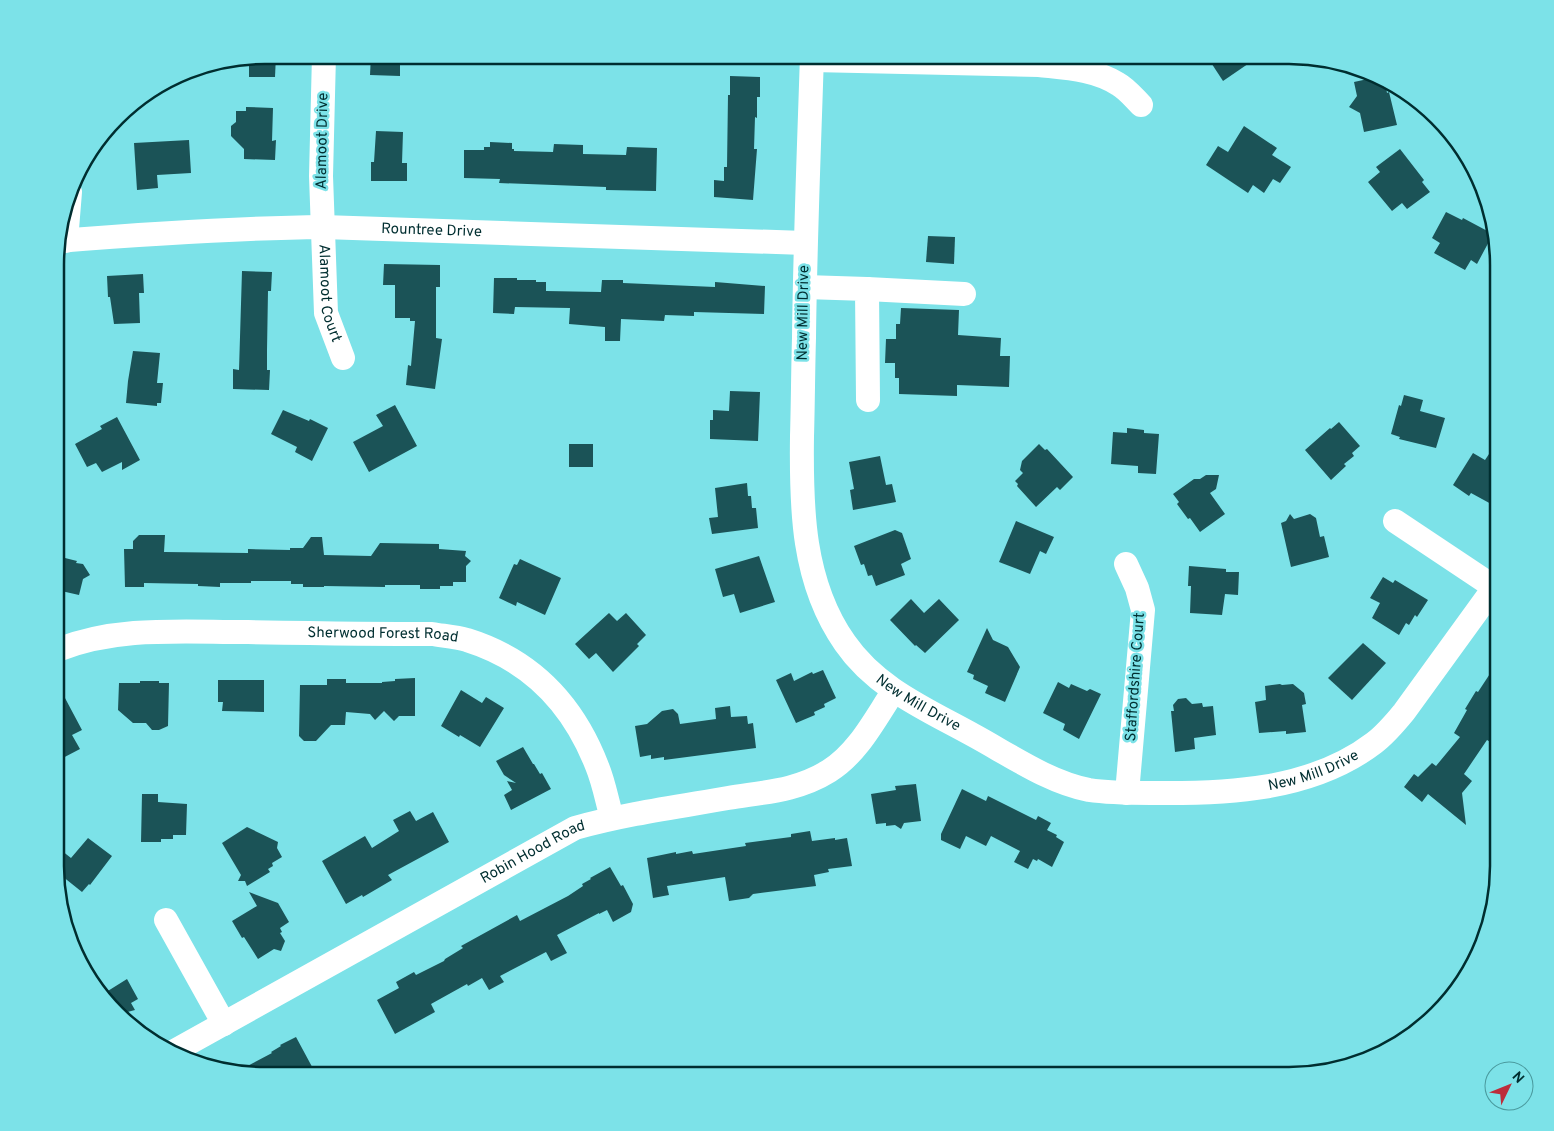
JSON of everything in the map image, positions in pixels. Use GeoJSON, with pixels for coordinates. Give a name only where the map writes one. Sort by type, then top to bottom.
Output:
{"type":"FeatureCollection","features":[{"type":"Feature","properties":{"kind":"street","name":"Alamoot Drive"},"geometry":{"type":"LineString","coordinates":[[323,227],[321,176],[324,64]]}},
{"type":"Feature","properties":{"kind":"street","name":"New Mill Drive"},"geometry":{"type":"LineString","coordinates":[[812,64],[805,243],[803,519],[814,574],[830,619],[846,645],[867,671],[893,692],[1056,780],[1089,790],[1128,793],[1194,794],[1273,786],[1312,775],[1334,766],[1373,744],[1390,729],[1490,592]]}},
{"type":"Feature","properties":{"kind":"street"},"geometry":{"type":"LineString","coordinates":[[1007,64],[1075,69],[1100,75],[1120,85],[1141,105]]}},
{"type":"Feature","properties":{"kind":"street","name":"Rountree Drive"},"geometry":{"type":"LineString","coordinates":[[65,241],[263,228],[323,227],[805,243]]}},
{"type":"Feature","properties":{"kind":"street","name":"Alamoot Court"},"geometry":{"type":"LineString","coordinates":[[323,227],[326,313],[343,358]]}},
{"type":"Feature","properties":{"kind":"street"},"geometry":{"type":"LineString","coordinates":[[805,287],[964,294]]}},
{"type":"Feature","properties":{"kind":"street"},"geometry":{"type":"LineString","coordinates":[[867,289],[868,400]]}},
{"type":"Feature","properties":{"kind":"street"},"geometry":{"type":"LineString","coordinates":[[1395,521],[1490,580]]}},
{"type":"Feature","properties":{"kind":"street","name":"Staffordshire Court"},"geometry":{"type":"LineString","coordinates":[[1126,564],[1137,588],[1143,610],[1128,793]]}},
{"type":"Feature","properties":{"kind":"street","name":"Sherwood Forest Road"},"geometry":{"type":"LineString","coordinates":[[64,647],[106,636],[166,631],[432,634],[465,640],[498,652],[512,660],[527,669],[552,691],[574,718],[597,766],[612,818]]}},
{"type":"Feature","properties":{"kind":"street","name":"Robin Hood Road"},"geometry":{"type":"LineString","coordinates":[[180,1049],[575,828],[612,818],[784,790],[806,783],[830,770],[851,753],[893,692]]}},
{"type":"Feature","properties":{"kind":"street"},"geometry":{"type":"LineString","coordinates":[[166,920],[224,1024]]}},
{"type":"Feature","properties":{"kind":"building"},"geometry":{"type":"Polygon","coordinates":[[[249,64],[276,64],[275,77],[249,77],[249,64]]]}},
{"type":"Feature","properties":{"kind":"building"},"geometry":{"type":"Polygon","coordinates":[[[371,64],[400,64],[400,76],[370,75],[371,64]]]}},
{"type":"Feature","properties":{"kind":"building"},"geometry":{"type":"Polygon","coordinates":[[[1212,64],[1248,64],[1223,81],[1212,64]]]}},
{"type":"Feature","properties":{"kind":"building"},"geometry":{"type":"Polygon","coordinates":[[[730,76],[760,77],[760,97],[757,97],[757,118],[755,117],[754,149],[757,149],[753,200],[714,197],[714,180],[724,181],[724,167],[727,167],[730,76]]]}},
{"type":"Feature","properties":{"kind":"building"},"geometry":{"type":"Polygon","coordinates":[[[1367,79],[1386,89],[1387,93],[1389,92],[1397,125],[1364,132],[1360,113],[1349,107],[1357,96],[1354,82],[1367,79]]]}},
{"type":"Feature","properties":{"kind":"building"},"geometry":{"type":"Polygon","coordinates":[[[246,107],[273,108],[272,141],[276,140],[275,160],[244,159],[244,149],[231,136],[231,126],[236,122],[236,111],[246,111],[246,107]]]}},
{"type":"Feature","properties":{"kind":"building"},"geometry":{"type":"Polygon","coordinates":[[[1244,126],[1277,148],[1272,155],[1291,167],[1280,183],[1273,179],[1264,193],[1253,185],[1248,193],[1206,165],[1218,146],[1228,152],[1244,126]]]}},
{"type":"Feature","properties":{"kind":"building"},"geometry":{"type":"Polygon","coordinates":[[[376,131],[403,132],[402,163],[407,163],[407,181],[371,181],[371,162],[374,162],[376,131]]]}},
{"type":"Feature","properties":{"kind":"building"},"geometry":{"type":"Polygon","coordinates":[[[189,140],[191,173],[157,175],[158,188],[137,190],[134,143],[189,140]]]}},
{"type":"Feature","properties":{"kind":"building"},"geometry":{"type":"Polygon","coordinates":[[[490,142],[512,143],[514,151],[553,152],[554,144],[583,145],[583,154],[626,155],[627,147],[657,148],[656,191],[606,190],[606,187],[499,183],[500,179],[464,178],[464,150],[484,150],[484,147],[490,147],[490,142]]]}},
{"type":"Feature","properties":{"kind":"building"},"geometry":{"type":"Polygon","coordinates":[[[1400,149],[1424,180],[1422,182],[1430,192],[1407,209],[1402,203],[1392,211],[1368,182],[1380,172],[1376,167],[1400,149]]]}},
{"type":"Feature","properties":{"kind":"building"},"geometry":{"type":"Polygon","coordinates":[[[1446,212],[1462,220],[1463,218],[1487,231],[1489,241],[1477,264],[1471,260],[1465,270],[1434,253],[1440,243],[1432,238],[1446,212]]]}},
{"type":"Feature","properties":{"kind":"building"},"geometry":{"type":"Polygon","coordinates":[[[928,236],[955,237],[954,264],[926,262],[928,236]]]}},
{"type":"Feature","properties":{"kind":"building"},"geometry":{"type":"Polygon","coordinates":[[[384,264],[440,265],[440,287],[436,287],[436,338],[442,339],[435,389],[406,385],[408,365],[411,366],[415,321],[410,321],[410,318],[395,318],[395,285],[383,285],[384,264]]]}},
{"type":"Feature","properties":{"kind":"building"},"geometry":{"type":"Polygon","coordinates":[[[242,271],[272,272],[271,291],[268,291],[267,370],[270,370],[269,390],[233,389],[233,369],[239,370],[242,271]]]}},
{"type":"Feature","properties":{"kind":"building"},"geometry":{"type":"Polygon","coordinates":[[[143,274],[144,293],[139,293],[140,323],[114,324],[110,297],[108,297],[107,276],[143,274]]]}},
{"type":"Feature","properties":{"kind":"building"},"geometry":{"type":"Polygon","coordinates":[[[494,278],[517,278],[517,280],[546,282],[546,291],[601,292],[602,280],[623,280],[623,283],[715,287],[715,282],[765,286],[764,314],[694,312],[694,316],[665,315],[664,321],[621,319],[620,341],[605,341],[605,327],[569,324],[570,308],[515,307],[514,314],[493,313],[494,278]]]}},
{"type":"Feature","properties":{"kind":"building"},"geometry":{"type":"Polygon","coordinates":[[[901,308],[959,310],[958,335],[1001,338],[1000,356],[1010,356],[1009,387],[957,385],[957,396],[899,394],[899,378],[895,378],[895,363],[885,363],[886,339],[896,339],[896,324],[900,324],[901,308]]]}},
{"type":"Feature","properties":{"kind":"building"},"geometry":{"type":"Polygon","coordinates":[[[133,351],[160,353],[157,383],[163,383],[161,403],[157,403],[157,406],[126,403],[133,351]]]}},
{"type":"Feature","properties":{"kind":"building"},"geometry":{"type":"Polygon","coordinates":[[[730,391],[760,392],[758,441],[710,439],[710,420],[713,420],[713,410],[729,411],[730,391]]]}},
{"type":"Feature","properties":{"kind":"building"},"geometry":{"type":"Polygon","coordinates":[[[1404,395],[1423,400],[1420,411],[1445,418],[1436,448],[1399,439],[1400,437],[1391,434],[1399,405],[1401,406],[1404,395]]]}},
{"type":"Feature","properties":{"kind":"building"},"geometry":{"type":"Polygon","coordinates":[[[395,405],[417,446],[369,472],[353,442],[383,426],[376,415],[395,405]]]}},
{"type":"Feature","properties":{"kind":"building"},"geometry":{"type":"Polygon","coordinates":[[[283,410],[309,421],[310,419],[328,428],[312,461],[295,452],[297,447],[271,434],[283,410]]]}},
{"type":"Feature","properties":{"kind":"building"},"geometry":{"type":"Polygon","coordinates":[[[117,417],[140,460],[122,470],[122,462],[102,472],[96,463],[87,467],[75,444],[102,429],[100,426],[117,417]]]}},
{"type":"Feature","properties":{"kind":"building"},"geometry":{"type":"Polygon","coordinates":[[[1339,422],[1360,446],[1352,453],[1354,456],[1344,464],[1346,466],[1331,480],[1305,450],[1339,422]]]}},
{"type":"Feature","properties":{"kind":"building"},"geometry":{"type":"Polygon","coordinates":[[[1127,428],[1144,430],[1144,433],[1159,434],[1156,474],[1138,473],[1138,466],[1111,464],[1113,432],[1127,433],[1127,428]]]}},
{"type":"Feature","properties":{"kind":"building"},"geometry":{"type":"Polygon","coordinates":[[[569,444],[593,444],[593,467],[569,467],[569,444]]]}},
{"type":"Feature","properties":{"kind":"building"},"geometry":{"type":"Polygon","coordinates":[[[1039,444],[1045,450],[1047,449],[1073,477],[1060,490],[1057,487],[1036,507],[1017,486],[1018,484],[1015,481],[1023,473],[1020,470],[1022,461],[1039,444]]]}},
{"type":"Feature","properties":{"kind":"building"},"geometry":{"type":"Polygon","coordinates":[[[1490,452],[1490,503],[1471,493],[1469,496],[1453,485],[1473,453],[1485,460],[1490,452]]]}},
{"type":"Feature","properties":{"kind":"building"},"geometry":{"type":"Polygon","coordinates":[[[880,456],[886,485],[892,484],[896,502],[853,510],[850,490],[854,489],[849,462],[880,456]]]}},
{"type":"Feature","properties":{"kind":"building"},"geometry":{"type":"Polygon","coordinates":[[[1206,475],[1219,475],[1216,489],[1210,493],[1225,514],[1200,532],[1177,504],[1179,502],[1173,494],[1194,479],[1200,479],[1206,475]]]}},
{"type":"Feature","properties":{"kind":"building"},"geometry":{"type":"Polygon","coordinates":[[[747,483],[748,496],[751,496],[752,508],[756,508],[758,528],[712,534],[709,518],[718,517],[715,488],[747,483]]]}},
{"type":"Feature","properties":{"kind":"building"},"geometry":{"type":"Polygon","coordinates":[[[1290,514],[1294,519],[1310,514],[1316,518],[1320,537],[1324,536],[1329,557],[1291,567],[1281,523],[1286,521],[1290,514]]]}},
{"type":"Feature","properties":{"kind":"building"},"geometry":{"type":"Polygon","coordinates":[[[1016,521],[1054,537],[1046,554],[1040,551],[1030,574],[999,562],[1016,521]]]}},
{"type":"Feature","properties":{"kind":"building"},"geometry":{"type":"Polygon","coordinates":[[[895,530],[902,533],[911,559],[901,564],[905,575],[876,586],[872,575],[868,576],[864,564],[861,565],[854,546],[895,530]]]}},
{"type":"Feature","properties":{"kind":"building"},"geometry":{"type":"Polygon","coordinates":[[[139,535],[165,535],[164,552],[248,553],[248,549],[290,550],[290,548],[303,548],[311,537],[322,537],[324,555],[371,556],[380,543],[439,544],[439,549],[466,551],[465,556],[471,561],[466,566],[466,582],[453,582],[453,586],[440,586],[440,589],[420,589],[420,585],[303,587],[303,584],[291,584],[291,581],[220,583],[220,587],[198,586],[198,584],[144,583],[144,587],[125,587],[124,549],[133,549],[133,541],[139,535]]]}},
{"type":"Feature","properties":{"kind":"building"},"geometry":{"type":"Polygon","coordinates":[[[759,556],[775,602],[740,613],[734,594],[723,597],[715,569],[759,556]]]}},
{"type":"Feature","properties":{"kind":"building"},"geometry":{"type":"Polygon","coordinates":[[[64,558],[83,564],[90,575],[83,579],[79,595],[64,592],[64,558]]]}},
{"type":"Feature","properties":{"kind":"building"},"geometry":{"type":"Polygon","coordinates":[[[520,559],[561,578],[545,615],[517,602],[516,606],[499,598],[514,564],[517,565],[520,559]]]}},
{"type":"Feature","properties":{"kind":"building"},"geometry":{"type":"Polygon","coordinates":[[[1189,566],[1226,569],[1226,572],[1239,572],[1238,595],[1225,594],[1222,615],[1190,613],[1191,586],[1188,586],[1189,566]]]}},
{"type":"Feature","properties":{"kind":"building"},"geometry":{"type":"Polygon","coordinates":[[[1383,577],[1393,583],[1395,580],[1428,600],[1417,617],[1415,615],[1409,625],[1406,623],[1399,635],[1372,618],[1380,603],[1370,598],[1383,577]]]}},
{"type":"Feature","properties":{"kind":"building"},"geometry":{"type":"Polygon","coordinates":[[[911,599],[924,613],[939,599],[959,620],[925,653],[915,646],[890,620],[911,599]]]}},
{"type":"Feature","properties":{"kind":"building"},"geometry":{"type":"Polygon","coordinates":[[[609,613],[617,621],[626,613],[646,635],[637,644],[639,646],[613,672],[596,653],[589,659],[575,644],[609,613]]]}},
{"type":"Feature","properties":{"kind":"building"},"geometry":{"type":"Polygon","coordinates":[[[987,628],[993,640],[1008,647],[1020,667],[1005,702],[985,693],[988,686],[973,679],[974,675],[967,672],[987,628]]]}},
{"type":"Feature","properties":{"kind":"building"},"geometry":{"type":"Polygon","coordinates":[[[1363,643],[1386,663],[1352,700],[1328,678],[1363,643]]]}},
{"type":"Feature","properties":{"kind":"building"},"geometry":{"type":"Polygon","coordinates":[[[823,670],[836,698],[824,704],[825,707],[814,712],[815,715],[796,723],[776,680],[791,673],[794,681],[812,672],[813,674],[823,670]]]}},
{"type":"Feature","properties":{"kind":"building"},"geometry":{"type":"Polygon","coordinates":[[[1490,674],[1490,742],[1487,740],[1464,774],[1472,781],[1462,793],[1466,825],[1428,794],[1422,802],[1404,787],[1414,774],[1418,777],[1432,763],[1436,766],[1460,737],[1454,733],[1467,710],[1465,709],[1476,691],[1478,692],[1490,674]]]}},
{"type":"Feature","properties":{"kind":"building"},"geometry":{"type":"Polygon","coordinates":[[[415,678],[415,716],[399,716],[394,721],[384,711],[375,720],[370,714],[346,712],[345,725],[331,725],[316,741],[304,741],[299,736],[300,685],[327,685],[327,679],[346,679],[346,683],[382,683],[395,681],[395,679],[415,678]]]}},
{"type":"Feature","properties":{"kind":"building"},"geometry":{"type":"Polygon","coordinates":[[[218,680],[264,680],[264,712],[222,711],[223,702],[218,702],[218,680]]]}},
{"type":"Feature","properties":{"kind":"building"},"geometry":{"type":"Polygon","coordinates":[[[140,681],[169,683],[168,726],[159,730],[152,730],[146,723],[133,723],[118,710],[119,683],[140,683],[140,681]]]}},
{"type":"Feature","properties":{"kind":"building"},"geometry":{"type":"Polygon","coordinates":[[[1058,682],[1069,688],[1071,684],[1087,691],[1090,689],[1101,694],[1079,739],[1063,730],[1065,724],[1043,713],[1058,682]]]}},
{"type":"Feature","properties":{"kind":"building"},"geometry":{"type":"Polygon","coordinates":[[[1293,684],[1304,693],[1306,704],[1302,705],[1306,732],[1286,734],[1286,731],[1259,733],[1255,702],[1266,700],[1265,686],[1293,684]]]}},
{"type":"Feature","properties":{"kind":"building"},"geometry":{"type":"Polygon","coordinates":[[[461,690],[482,703],[486,697],[504,708],[480,747],[441,726],[461,690]]]}},
{"type":"Feature","properties":{"kind":"building"},"geometry":{"type":"Polygon","coordinates":[[[64,696],[82,730],[72,735],[80,749],[64,757],[64,696]]]}},
{"type":"Feature","properties":{"kind":"building"},"geometry":{"type":"Polygon","coordinates":[[[1186,698],[1192,704],[1202,703],[1203,707],[1213,706],[1216,735],[1194,738],[1195,749],[1175,752],[1171,711],[1174,711],[1173,705],[1178,699],[1186,698]]]}},
{"type":"Feature","properties":{"kind":"building"},"geometry":{"type":"Polygon","coordinates":[[[730,706],[731,717],[747,716],[748,724],[753,723],[756,748],[664,760],[664,757],[651,759],[651,755],[640,757],[635,726],[647,724],[662,711],[673,709],[678,714],[680,724],[716,719],[715,708],[730,706]]]}},
{"type":"Feature","properties":{"kind":"building"},"geometry":{"type":"Polygon","coordinates":[[[523,747],[551,789],[511,810],[504,795],[512,790],[507,781],[516,783],[504,775],[496,761],[523,747]]]}},
{"type":"Feature","properties":{"kind":"building"},"geometry":{"type":"Polygon","coordinates":[[[916,784],[921,821],[904,823],[901,829],[895,825],[886,826],[886,823],[876,824],[871,794],[896,790],[895,786],[916,784]]]}},
{"type":"Feature","properties":{"kind":"building"},"geometry":{"type":"Polygon","coordinates":[[[962,789],[986,801],[988,796],[1036,820],[1038,816],[1051,823],[1047,830],[1057,835],[1056,837],[1064,842],[1052,867],[1038,859],[1037,861],[1033,859],[1028,869],[1014,862],[1020,851],[991,836],[986,846],[966,836],[960,849],[941,840],[941,834],[962,789]]]}},
{"type":"Feature","properties":{"kind":"building"},"geometry":{"type":"Polygon","coordinates":[[[142,794],[158,794],[158,802],[187,804],[186,835],[173,835],[173,839],[161,839],[161,842],[141,842],[142,794]]]}},
{"type":"Feature","properties":{"kind":"building"},"geometry":{"type":"Polygon","coordinates":[[[410,811],[416,821],[433,812],[449,842],[388,875],[392,880],[363,897],[362,895],[346,904],[322,861],[365,836],[372,848],[399,831],[393,820],[410,811]]]}},
{"type":"Feature","properties":{"kind":"building"},"geometry":{"type":"Polygon","coordinates":[[[247,827],[278,842],[277,848],[282,857],[272,863],[273,866],[268,869],[270,872],[247,886],[245,881],[238,881],[241,875],[222,843],[247,827]]]}},
{"type":"Feature","properties":{"kind":"building"},"geometry":{"type":"Polygon","coordinates":[[[810,831],[812,841],[847,838],[852,866],[828,869],[829,872],[814,875],[816,886],[753,894],[749,898],[729,901],[725,877],[667,886],[669,895],[653,898],[647,858],[676,852],[676,854],[692,851],[693,854],[746,846],[745,843],[791,837],[791,834],[810,831]]]}},
{"type":"Feature","properties":{"kind":"building"},"geometry":{"type":"Polygon","coordinates":[[[88,838],[112,856],[90,885],[82,892],[64,878],[64,852],[71,858],[88,838]]]}},
{"type":"Feature","properties":{"kind":"building"},"geometry":{"type":"Polygon","coordinates":[[[610,867],[621,886],[623,885],[633,904],[631,912],[613,922],[607,910],[599,913],[557,935],[567,953],[551,961],[546,952],[500,976],[504,982],[489,990],[482,978],[468,986],[467,984],[431,1004],[435,1012],[395,1034],[377,1000],[399,988],[396,982],[414,972],[416,975],[444,961],[463,948],[461,946],[517,915],[520,921],[568,896],[583,886],[582,884],[590,878],[610,867]]]}},
{"type":"Feature","properties":{"kind":"building"},"geometry":{"type":"Polygon","coordinates":[[[249,892],[278,903],[289,922],[280,928],[282,932],[280,933],[285,941],[281,951],[274,949],[258,959],[232,921],[257,906],[249,892]]]}},
{"type":"Feature","properties":{"kind":"building"},"geometry":{"type":"Polygon","coordinates":[[[127,979],[138,999],[131,1003],[135,1010],[127,1012],[107,991],[127,979]]]}},
{"type":"Feature","properties":{"kind":"building"},"geometry":{"type":"Polygon","coordinates":[[[296,1037],[312,1067],[246,1067],[272,1053],[280,1045],[296,1037]]]}}]}
